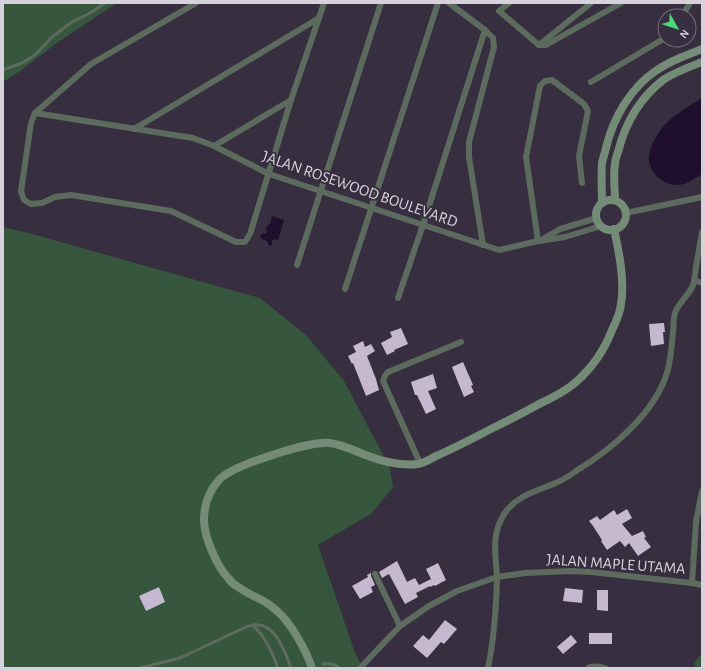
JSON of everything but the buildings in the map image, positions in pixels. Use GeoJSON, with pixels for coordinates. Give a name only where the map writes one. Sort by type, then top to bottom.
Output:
{"type":"FeatureCollection","features":[{"type":"Feature","properties":{"kind":"street"},"geometry":{"type":"LineString","coordinates":[[196,3],[91,64],[35,113],[31,123],[21,191],[24,200],[31,204],[42,203],[55,197],[71,195],[171,211],[236,242],[245,242],[250,234],[291,100],[324,3]]}},
{"type":"Feature","properties":{"kind":"street"},"geometry":{"type":"LineString","coordinates":[[297,265],[382,3]]}},
{"type":"Feature","properties":{"kind":"street"},"geometry":{"type":"LineString","coordinates":[[346,289],[438,3]]}},
{"type":"Feature","properties":{"kind":"street"},"geometry":{"type":"LineString","coordinates":[[449,3],[485,30],[493,38],[494,47],[469,142],[469,157],[483,245]]}},
{"type":"Feature","properties":{"kind":"street"},"geometry":{"type":"LineString","coordinates":[[509,3],[499,11],[539,45],[546,46],[621,3]]}},
{"type":"Feature","properties":{"kind":"street"},"geometry":{"type":"LineString","coordinates":[[539,45],[591,3]]}},
{"type":"Feature","properties":{"kind":"street"},"geometry":{"type":"LineString","coordinates":[[134,130],[319,18]]}},
{"type":"Feature","properties":{"kind":"street"},"geometry":{"type":"LineString","coordinates":[[398,298],[423,225],[485,30]]}},
{"type":"Feature","properties":{"kind":"street"},"geometry":{"type":"LineString","coordinates":[[591,82],[657,43]]}},
{"type":"Feature","properties":{"kind":"street"},"geometry":{"type":"LineString","coordinates":[[602,203],[602,162],[616,120],[626,102],[641,83],[657,70],[675,60],[702,49]]}},
{"type":"Feature","properties":{"kind":"street"},"geometry":{"type":"LineString","coordinates":[[615,200],[615,164],[619,144],[636,109],[650,91],[664,80],[680,71],[702,62]]}},
{"type":"Feature","properties":{"kind":"street"},"geometry":{"type":"LineString","coordinates":[[538,241],[526,157],[540,86],[545,81],[552,80],[584,104],[588,111],[579,156],[582,183]]}},
{"type":"Feature","properties":{"kind":"street"},"geometry":{"type":"LineString","coordinates":[[214,146],[291,100]]}},
{"type":"Feature","properties":{"kind":"street","name":"JALAN ROSEWOOD BOULEVARD"},"geometry":{"type":"LineString","coordinates":[[35,113],[134,130],[193,138],[214,146],[269,174],[499,250],[564,237],[601,226]]}},
{"type":"Feature","properties":{"kind":"street"},"geometry":{"type":"LineString","coordinates":[[626,213],[702,198]]}},
{"type":"Feature","properties":{"kind":"street"},"geometry":{"type":"LineString","coordinates":[[615,200],[622,205],[626,213],[626,218],[619,227],[610,230],[601,226],[598,222],[597,209],[602,203],[615,200]]}},
{"type":"Feature","properties":{"kind":"street","name":"JALAN ROSEWOOD BOULEVARD"},"geometry":{"type":"LineString","coordinates":[[538,241],[560,229],[597,218]]}},
{"type":"Feature","properties":{"kind":"street"},"geometry":{"type":"LineString","coordinates":[[312,668],[304,650],[290,626],[278,611],[264,600],[241,589],[229,580],[219,566],[208,540],[204,522],[205,507],[210,492],[219,480],[229,473],[253,462],[310,445],[328,443],[344,446],[370,457],[390,463],[406,465],[420,463],[442,454],[554,397],[575,383],[593,364],[606,344],[615,324],[621,304],[622,283],[620,261],[614,229]]}},
{"type":"Feature","properties":{"kind":"street"},"geometry":{"type":"LineString","coordinates":[[488,668],[495,622],[497,577],[494,549],[496,532],[502,516],[510,506],[524,496],[558,482],[600,456],[633,425],[658,393],[667,373],[671,353],[674,313],[693,287],[694,280],[699,270],[702,232]]}},
{"type":"Feature","properties":{"kind":"street"},"geometry":{"type":"LineString","coordinates":[[694,280],[702,283]]}},
{"type":"Feature","properties":{"kind":"street"},"geometry":{"type":"LineString","coordinates":[[420,463],[383,381],[388,372],[461,342]]}},
{"type":"Feature","properties":{"kind":"street","name":"JALAN MAPLE UTAMA"},"geometry":{"type":"LineString","coordinates":[[360,668],[400,626],[429,606],[452,594],[497,577],[525,573],[572,571],[692,583],[696,522],[702,491]]}},
{"type":"Feature","properties":{"kind":"street"},"geometry":{"type":"LineString","coordinates":[[696,522],[702,518]]}},
{"type":"Feature","properties":{"kind":"street"},"geometry":{"type":"LineString","coordinates":[[375,574],[400,626]]}},
{"type":"Feature","properties":{"kind":"street"},"geometry":{"type":"LineString","coordinates":[[692,583],[702,585]]}},
{"type":"Feature","properties":{"kind":"street"},"geometry":{"type":"LineString","coordinates":[[588,668],[605,668]]}},
{"type":"Feature","properties":{"kind":"lane"},"geometry":{"type":"LineString","coordinates":[[3,70],[22,63],[35,56],[52,36],[72,22],[105,3]]}},
{"type":"Feature","properties":{"kind":"lane"},"geometry":{"type":"LineString","coordinates":[[140,668],[180,658],[248,626],[258,624],[264,625],[272,630],[286,654],[291,668]]}},
{"type":"Feature","properties":{"kind":"lane"},"geometry":{"type":"LineString","coordinates":[[248,626],[254,626],[265,639],[278,668]]}},
{"type":"Feature","properties":{"kind":"lane"},"geometry":{"type":"LineString","coordinates":[[323,664],[329,663],[340,668]]}},
{"type":"Feature","properties":{"kind":"green space"},"geometry":{"type":"Polygon","coordinates":[[[3,3],[117,3],[58,42],[3,82],[3,3]]]}},
{"type":"Feature","properties":{"kind":"green space"},"geometry":{"type":"Polygon","coordinates":[[[3,227],[260,298],[306,335],[344,381],[390,468],[393,487],[372,513],[318,545],[354,650],[362,668],[3,668],[3,227]]]}},
{"type":"Feature","properties":{"kind":"green space"},"geometry":{"type":"Polygon","coordinates":[[[702,653],[702,668],[694,668],[695,662],[702,653]]]}},
{"type":"Feature","properties":{"kind":"shaded area"},"geometry":{"type":"Polygon","coordinates":[[[702,98],[702,174],[684,184],[672,185],[658,178],[652,170],[649,158],[652,146],[660,131],[670,120],[682,110],[702,98]]]}},
{"type":"Feature","properties":{"kind":"shaded area"},"geometry":{"type":"Polygon","coordinates":[[[272,216],[284,220],[278,240],[275,239],[272,241],[272,245],[269,246],[267,241],[262,239],[260,236],[263,233],[266,233],[267,231],[265,229],[270,224],[272,216]]]}}]}
